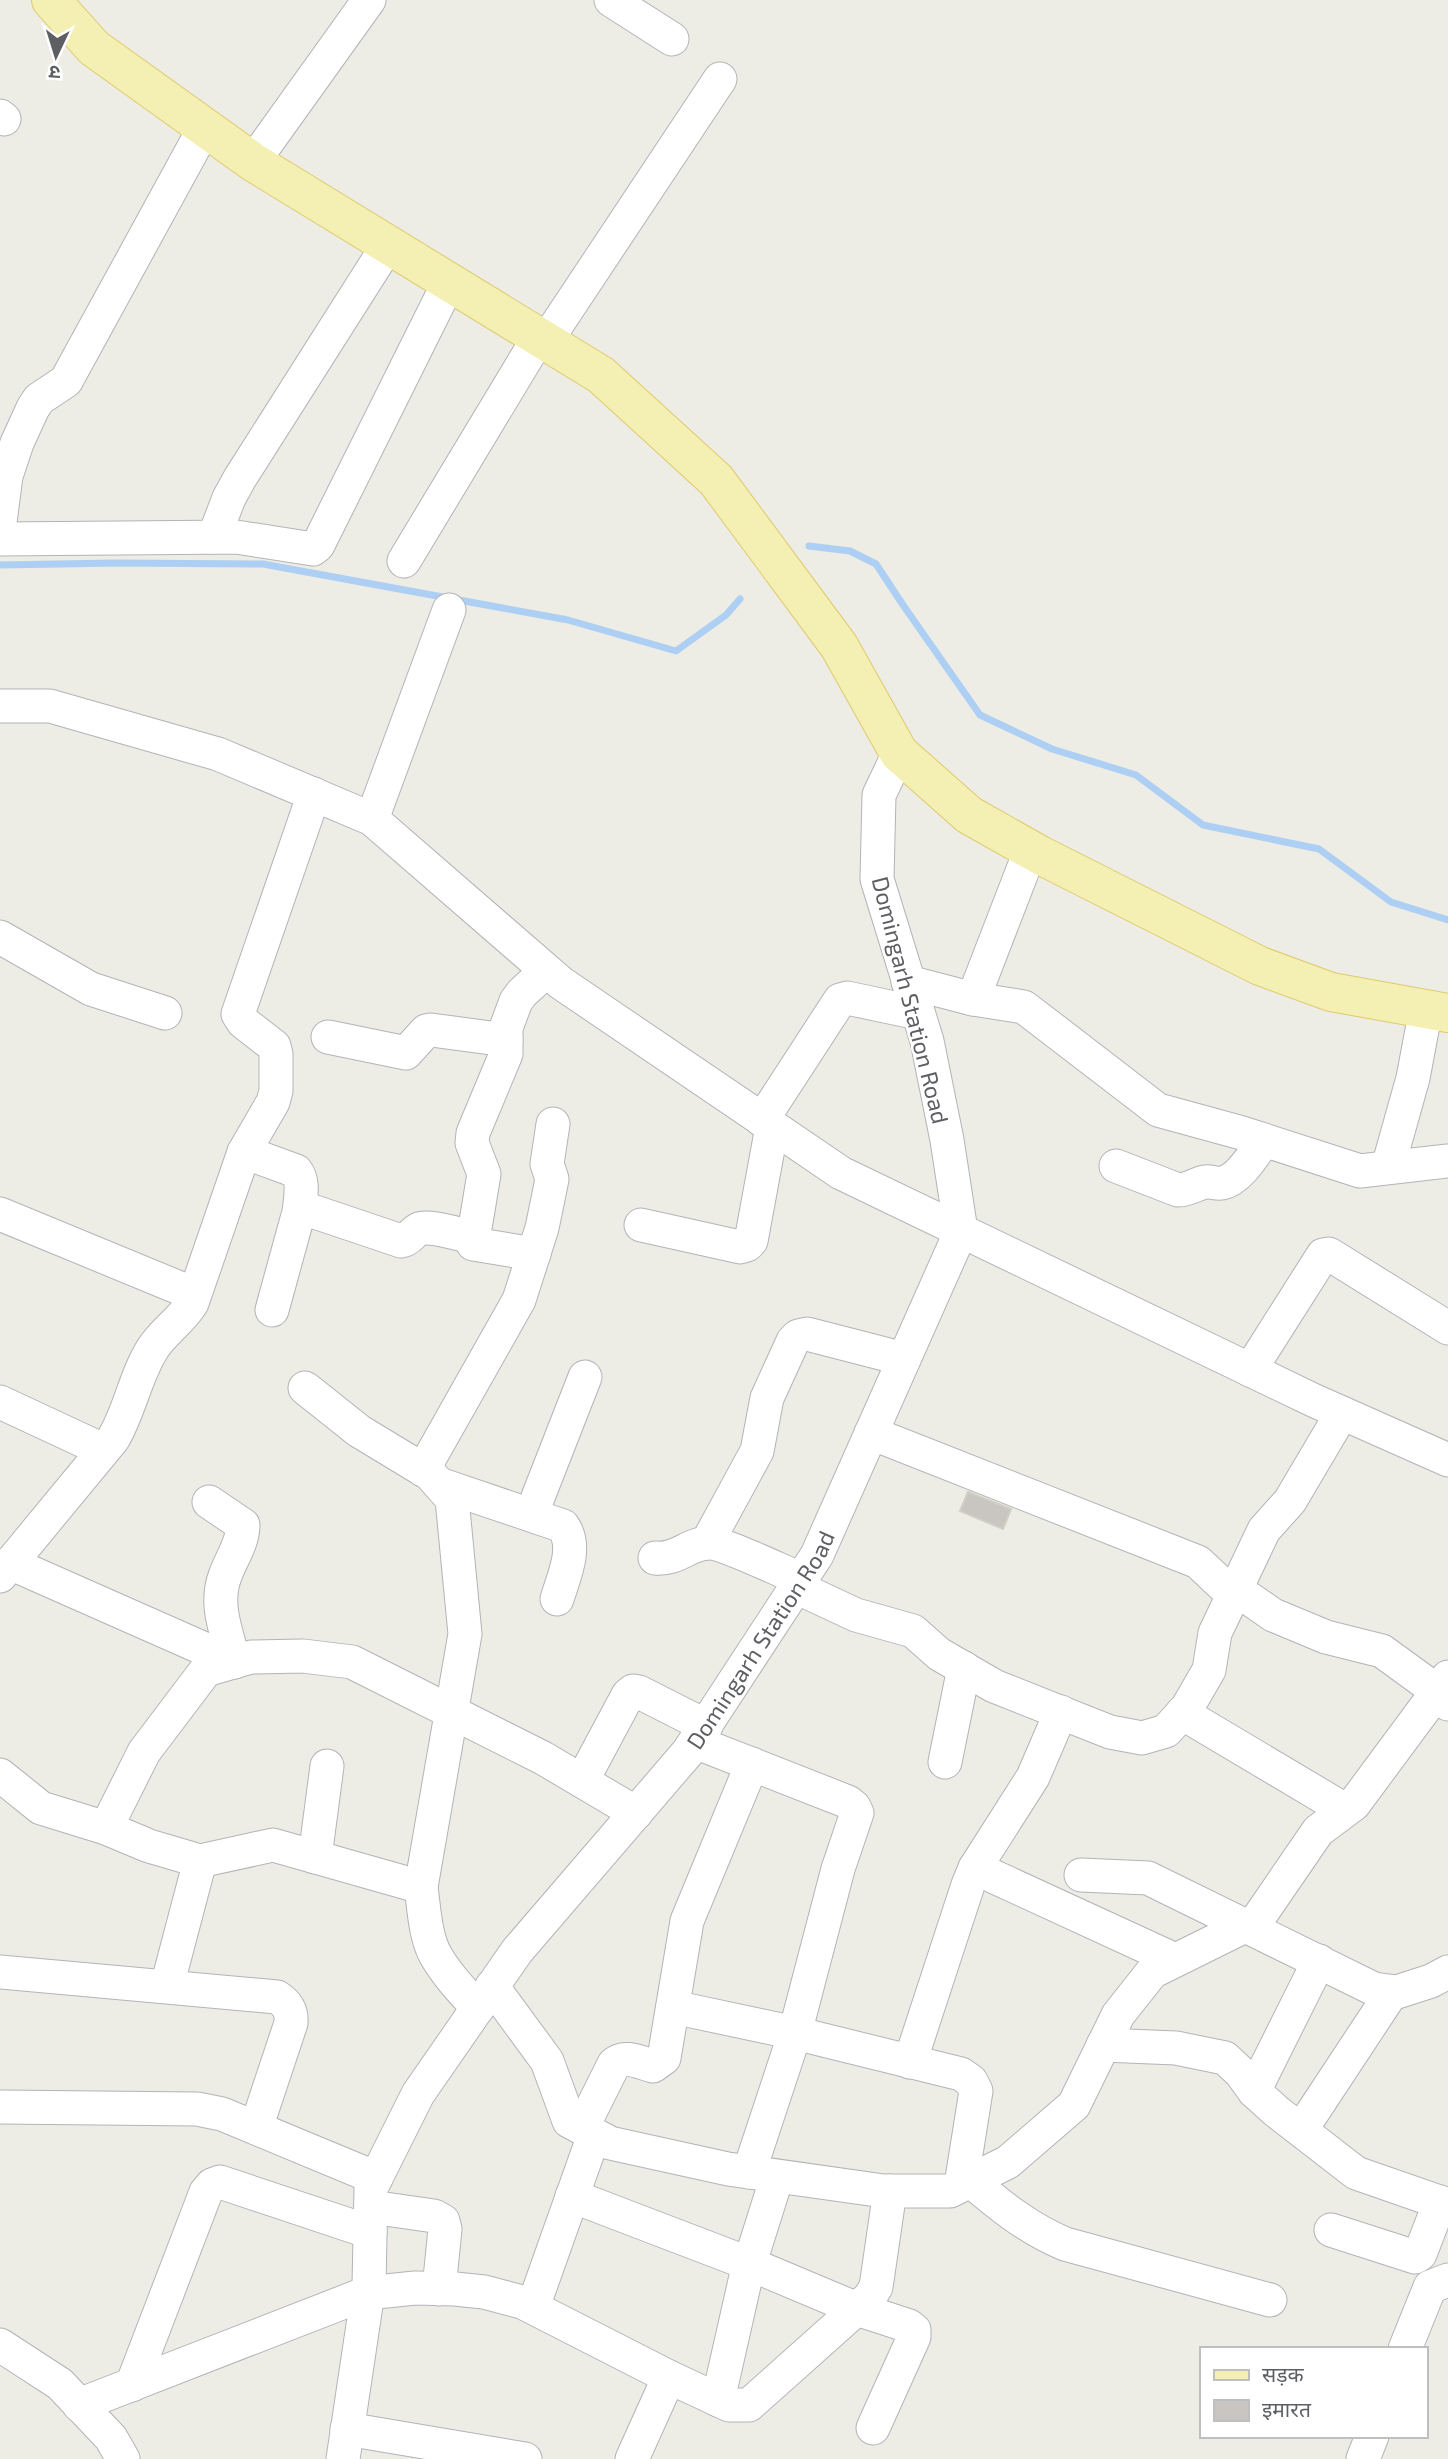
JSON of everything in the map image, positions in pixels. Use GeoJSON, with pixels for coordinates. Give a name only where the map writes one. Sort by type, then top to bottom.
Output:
{"type":"FeatureCollection","features":[{"type":"Feature","properties":{"kind":"main road"},"geometry":{"type":"LineString","coordinates":[[51,0],[94,48],[253,162],[601,375],[716,480],[839,646],[899,753],[969,815],[1260,966],[1331,992],[1437,1011]]}},
{"type":"Feature","properties":{"kind":"street"},"geometry":{"type":"LineString","coordinates":[[253,162],[369,0]]}},
{"type":"Feature","properties":{"kind":"street"},"geometry":{"type":"LineString","coordinates":[[611,0],[672,39]]}},
{"type":"Feature","properties":{"kind":"street"},"geometry":{"type":"LineString","coordinates":[[404,561],[542,339],[720,79]]}},
{"type":"Feature","properties":{"kind":"street"},"geometry":{"type":"LineString","coordinates":[[0,522],[6,476],[33,408],[39,399],[65,381],[205,127]]}},
{"type":"Feature","properties":{"kind":"street"},"geometry":{"type":"LineString","coordinates":[[214,537],[240,478],[388,245]]}},
{"type":"Feature","properties":{"kind":"street"},"geometry":{"type":"LineString","coordinates":[[0,540],[236,537],[313,549],[318,545],[449,282]]}},
{"type":"Feature","properties":{"kind":"street"},"geometry":{"type":"LineString","coordinates":[[372,819],[449,610]]}},
{"type":"Feature","properties":{"kind":"street"},"geometry":{"type":"LineString","coordinates":[[0,706],[50,706],[218,754],[372,819],[561,983],[841,1173],[1250,1370],[1448,1460]]}},
{"type":"Feature","properties":{"kind":"street","name":"Domingarh Station Road"},"geometry":{"type":"LineString","coordinates":[[345,2444],[367,2293],[372,2206],[418,2094],[517,1951],[700,1734],[817,1555],[961,1231],[927,1041],[877,879],[879,796],[899,753]]}},
{"type":"Feature","properties":{"kind":"street"},"geometry":{"type":"LineString","coordinates":[[234,1662],[5,1569],[119,1429],[144,1363],[153,1347],[186,1313],[244,1152],[273,1102],[276,1091],[274,1046],[243,1022],[238,1014],[314,794]]}},
{"type":"Feature","properties":{"kind":"street"},"geometry":{"type":"LineString","coordinates":[[973,999],[1031,849]]}},
{"type":"Feature","properties":{"kind":"street"},"geometry":{"type":"LineString","coordinates":[[0,937],[91,989],[165,1013]]}},
{"type":"Feature","properties":{"kind":"street"},"geometry":{"type":"LineString","coordinates":[[299,1213],[306,1209],[401,1241],[408,1240],[417,1230],[425,1228],[464,1235],[471,1232],[475,1228],[484,1174],[472,1143],[473,1133],[506,1055],[506,1028],[516,1001],[546,971]]}},
{"type":"Feature","properties":{"kind":"street"},"geometry":{"type":"LineString","coordinates":[[908,982],[973,999],[1024,1007],[1158,1110],[1360,1171],[1448,1161]]}},
{"type":"Feature","properties":{"kind":"street"},"geometry":{"type":"LineString","coordinates":[[642,1225],[740,1247],[747,1245],[751,1241],[767,1123],[841,1000],[847,998],[918,1013]]}},
{"type":"Feature","properties":{"kind":"street"},"geometry":{"type":"LineString","coordinates":[[1388,1167],[1413,1078],[1437,1011]]}},
{"type":"Feature","properties":{"kind":"street"},"geometry":{"type":"LineString","coordinates":[[328,1037],[406,1053],[426,1031],[431,1030],[506,1040]]}},
{"type":"Feature","properties":{"kind":"street"},"geometry":{"type":"LineString","coordinates":[[431,1477],[513,1310],[534,1254],[552,1179],[547,1164],[553,1124]]}},
{"type":"Feature","properties":{"kind":"street"},"geometry":{"type":"LineString","coordinates":[[1116,1166],[1178,1190],[1187,1190],[1204,1182],[1222,1183],[1229,1180],[1247,1165],[1264,1140]]}},
{"type":"Feature","properties":{"kind":"street"},"geometry":{"type":"LineString","coordinates":[[244,1152],[296,1171],[301,1177],[299,1213],[272,1310]]}},
{"type":"Feature","properties":{"kind":"street"},"geometry":{"type":"LineString","coordinates":[[0,1214],[194,1294]]}},
{"type":"Feature","properties":{"kind":"street"},"geometry":{"type":"LineString","coordinates":[[473,1244],[534,1254]]}},
{"type":"Feature","properties":{"kind":"street"},"geometry":{"type":"LineString","coordinates":[[1250,1370],[1323,1255],[1329,1254],[1448,1328]]}},
{"type":"Feature","properties":{"kind":"street"},"geometry":{"type":"LineString","coordinates":[[707,1543],[757,1451],[769,1390],[798,1336],[807,1334],[904,1359]]}},
{"type":"Feature","properties":{"kind":"street"},"geometry":{"type":"LineString","coordinates":[[531,1515],[585,1377]]}},
{"type":"Feature","properties":{"kind":"street"},"geometry":{"type":"LineString","coordinates":[[306,1388],[359,1431],[431,1477],[563,1525],[569,1533],[570,1554],[558,1599]]}},
{"type":"Feature","properties":{"kind":"street"},"geometry":{"type":"LineString","coordinates":[[0,1402],[103,1450]]}},
{"type":"Feature","properties":{"kind":"street"},"geometry":{"type":"LineString","coordinates":[[655,1558],[666,1559],[707,1543],[716,1544],[798,1583],[856,1615],[913,1631],[939,1654],[994,1686],[1111,1732],[1142,1738],[1166,1731],[1182,1713],[1209,1670],[1215,1633],[1264,1531],[1290,1502],[1342,1413]]}},
{"type":"Feature","properties":{"kind":"street"},"geometry":{"type":"LineString","coordinates":[[431,1477],[452,1499],[465,1634],[421,1887],[435,1954],[455,1983],[485,1997],[547,2061],[569,2121],[610,2143],[763,2175],[890,2191],[950,2190],[1008,2162],[1074,2105],[1118,2015],[1152,1972],[1257,1920],[1318,1831],[1354,1804],[1444,1691],[1382,1651],[1326,1637],[1273,1615],[1236,1593],[1198,1562],[871,1433]]}},
{"type":"Feature","properties":{"kind":"street"},"geometry":{"type":"LineString","coordinates":[[209,1502],[243,1525],[243,1533],[224,1578],[219,1605],[234,1662]]}},
{"type":"Feature","properties":{"kind":"street"},"geometry":{"type":"LineString","coordinates":[[106,1828],[144,1752],[206,1670],[251,1657],[303,1657],[352,1662],[543,1758],[636,1813]]}},
{"type":"Feature","properties":{"kind":"street"},"geometry":{"type":"LineString","coordinates":[[945,1762],[964,1668]]}},
{"type":"Feature","properties":{"kind":"street"},"geometry":{"type":"LineString","coordinates":[[582,1781],[628,1695],[633,1691],[639,1692],[700,1734],[751,1764],[848,1802],[857,1813],[838,1869],[794,2033],[763,2175],[750,2264],[718,2400]]}},
{"type":"Feature","properties":{"kind":"street"},"geometry":{"type":"LineString","coordinates":[[910,2062],[956,1916],[975,1868],[1033,1777],[1061,1712]]}},
{"type":"Feature","properties":{"kind":"street"},"geometry":{"type":"LineString","coordinates":[[1182,1713],[1345,1810]]}},
{"type":"Feature","properties":{"kind":"street"},"geometry":{"type":"LineString","coordinates":[[533,2307],[572,2196],[588,2132],[614,2064],[625,2058],[653,2066],[664,2058],[687,1921],[751,1764]]}},
{"type":"Feature","properties":{"kind":"street"},"geometry":{"type":"LineString","coordinates":[[315,1857],[327,1766]]}},
{"type":"Feature","properties":{"kind":"street"},"geometry":{"type":"LineString","coordinates":[[0,1775],[41,1808],[200,1861],[274,1845],[421,1887]]}},
{"type":"Feature","properties":{"kind":"street"},"geometry":{"type":"LineString","coordinates":[[167,1986],[200,1861]]}},
{"type":"Feature","properties":{"kind":"street"},"geometry":{"type":"LineString","coordinates":[[975,1868],[1175,1960]]}},
{"type":"Feature","properties":{"kind":"street"},"geometry":{"type":"LineString","coordinates":[[1081,1875],[1148,1878],[1374,1989],[1397,1993],[1448,1972]]}},
{"type":"Feature","properties":{"kind":"street"},"geometry":{"type":"LineString","coordinates":[[1254,2091],[1319,1961]]}},
{"type":"Feature","properties":{"kind":"street"},"geometry":{"type":"LineString","coordinates":[[0,1972],[277,1997],[292,2012],[292,2023],[256,2128]]}},
{"type":"Feature","properties":{"kind":"street"},"geometry":{"type":"LineString","coordinates":[[1301,2130],[1392,1992]]}},
{"type":"Feature","properties":{"kind":"street"},"geometry":{"type":"LineString","coordinates":[[673,2007],[961,2074],[971,2081],[976,2091],[966,2183]]}},
{"type":"Feature","properties":{"kind":"street"},"geometry":{"type":"LineString","coordinates":[[1103,2045],[1176,2048],[1225,2058],[1241,2073],[1254,2091],[1356,2173],[1444,2203],[1420,2254],[1415,2257],[1331,2230]]}},
{"type":"Feature","properties":{"kind":"street"},"geometry":{"type":"LineString","coordinates":[[0,2107],[197,2109],[222,2114],[256,2128],[372,2206]]}},
{"type":"Feature","properties":{"kind":"street"},"geometry":{"type":"LineString","coordinates":[[132,2385],[206,2192],[212,2185],[220,2182],[433,2216],[443,2221],[445,2229],[439,2288]]}},
{"type":"Feature","properties":{"kind":"street"},"geometry":{"type":"LineString","coordinates":[[966,2183],[1006,2211],[1065,2244],[1270,2300]]}},
{"type":"Feature","properties":{"kind":"street"},"geometry":{"type":"LineString","coordinates":[[79,2405],[367,2293],[439,2288],[484,2292],[522,2302],[729,2405],[749,2405],[870,2297],[876,2287],[890,2191]]}},
{"type":"Feature","properties":{"kind":"street"},"geometry":{"type":"LineString","coordinates":[[572,2196],[750,2264],[857,2309],[909,2326],[914,2330],[914,2337],[873,2428]]}},
{"type":"Feature","properties":{"kind":"street"},"geometry":{"type":"LineString","coordinates":[[1406,2347],[1430,2287],[1448,2280]]}},
{"type":"Feature","properties":{"kind":"street"},"geometry":{"type":"LineString","coordinates":[[0,2345],[60,2385],[111,2438],[123,2459]]}},
{"type":"Feature","properties":{"kind":"street"},"geometry":{"type":"LineString","coordinates":[[632,2459],[669,2377]]}},
{"type":"Feature","properties":{"kind":"street"},"geometry":{"type":"LineString","coordinates":[[1363,2459],[1371,2438]]}},
{"type":"Feature","properties":{"kind":"street"},"geometry":{"type":"LineString","coordinates":[[345,2444],[525,2459]]}},
{"type":"Feature","properties":{"kind":"building"},"geometry":{"type":"Polygon","coordinates":[[[968,1492],[1011,1509],[1003,1529],[960,1511],[968,1492]]]}},
{"type":"Feature","properties":{"kind":"waterway"},"geometry":{"type":"LineString","coordinates":[[809,546],[850,551],[876,564],[980,715],[1052,749],[1136,775],[1203,825],[1319,849],[1391,902],[1448,920]]}},
{"type":"Feature","properties":{"kind":"waterway"},"geometry":{"type":"LineString","coordinates":[[0,565],[263,564],[568,620],[676,651],[726,615],[740,599]]}}]}
